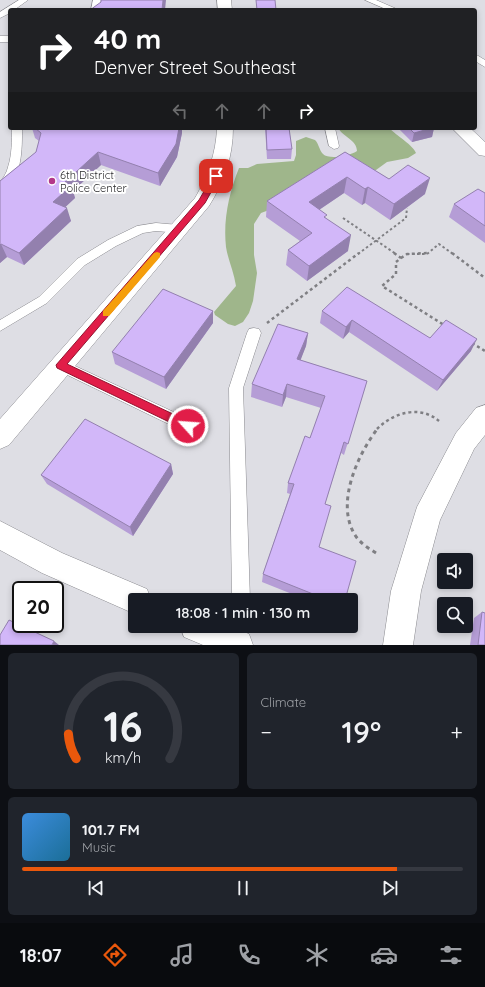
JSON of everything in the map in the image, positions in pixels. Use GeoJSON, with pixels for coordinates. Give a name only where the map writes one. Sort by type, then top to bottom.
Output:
{"type":"FeatureCollection","features":[{"type":"Feature","properties":{"kind":"street"},"geometry":{"type":"LineString","coordinates":[[0,437],[60,365],[202,202],[216,176],[224,150],[225,130]]}},
{"type":"Feature","properties":{"kind":"street"},"geometry":{"type":"LineString","coordinates":[[462,130],[485,151]]}},
{"type":"Feature","properties":{"kind":"street"},"geometry":{"type":"LineString","coordinates":[[398,645],[406,591],[427,517],[466,441],[485,416]]}},
{"type":"Feature","properties":{"kind":"street"},"geometry":{"type":"LineString","coordinates":[[0,535],[52,563],[128,596]]}},
{"type":"Feature","properties":{"kind":"street"},"geometry":{"type":"LineString","coordinates":[[214,633],[230,639]]}},
{"type":"Feature","properties":{"kind":"lane"},"geometry":{"type":"LineString","coordinates":[[12,8],[24,0]]}},
{"type":"Feature","properties":{"kind":"lane"},"geometry":{"type":"LineString","coordinates":[[369,0],[390,8]]}},
{"type":"Feature","properties":{"kind":"lane"},"geometry":{"type":"LineString","coordinates":[[0,187],[8,181],[16,166],[17,130]]}},
{"type":"Feature","properties":{"kind":"lane"},"geometry":{"type":"LineString","coordinates":[[330,130],[334,146]]}},
{"type":"Feature","properties":{"kind":"lane"},"geometry":{"type":"LineString","coordinates":[[0,326],[43,300],[81,262],[112,243],[141,229],[156,227],[179,229]]}},
{"type":"Feature","properties":{"kind":"lane"},"geometry":{"type":"LineString","coordinates":[[241,593],[236,388],[254,333]]}},
{"type":"Feature","properties":{"kind":"lane"},"geometry":{"type":"LineString","coordinates":[[60,365],[188,426]]}},
{"type":"Feature","properties":{"kind":"path"},"geometry":{"type":"LineString","coordinates":[[254,333],[406,218],[407,208]]}},
{"type":"Feature","properties":{"kind":"path"},"geometry":{"type":"LineString","coordinates":[[343,218],[401,258]]}},
{"type":"Feature","properties":{"kind":"path"},"geometry":{"type":"LineString","coordinates":[[447,327],[382,286],[396,274],[396,262],[407,254],[427,254],[439,244],[485,278]]}},
{"type":"Feature","properties":{"kind":"path"},"geometry":{"type":"LineString","coordinates":[[466,339],[485,351]]}},
{"type":"Feature","properties":{"kind":"path"},"geometry":{"type":"LineString","coordinates":[[376,552],[362,544],[351,529],[349,518],[350,488],[355,466],[363,448],[388,420],[398,415],[410,412],[423,412],[431,414],[439,421]]}},
{"type":"Feature","properties":{"kind":"green space"},"geometry":{"type":"Polygon","coordinates":[[[339,130],[391,130],[415,150],[416,153],[408,158],[387,162],[376,170],[261,213],[254,224],[254,255],[257,273],[253,301],[249,313],[243,322],[235,326],[228,324],[215,315],[214,312],[236,286],[226,247],[225,227],[232,187],[239,168],[248,168],[257,164],[294,161],[296,155],[296,141],[306,137],[315,140],[323,154],[326,156],[340,157],[357,151],[355,144],[339,130]]]}},
{"type":"Feature","properties":{"kind":"building"},"geometry":{"type":"Polygon","coordinates":[[[101,0],[163,0],[162,8],[93,8],[101,2],[101,0]]]}},
{"type":"Feature","properties":{"kind":"building"},"geometry":{"type":"Polygon","coordinates":[[[256,0],[275,0],[276,8],[257,8],[256,0]]]}},
{"type":"Feature","properties":{"kind":"building"},"geometry":{"type":"Polygon","coordinates":[[[37,130],[179,130],[176,144],[158,173],[98,152],[65,182],[72,185],[53,202],[67,208],[19,253],[1,244],[0,245],[0,181],[36,152],[41,133],[37,130]]]}},
{"type":"Feature","properties":{"kind":"building"},"geometry":{"type":"Polygon","coordinates":[[[266,130],[289,130],[292,149],[267,150],[266,130]]]}},
{"type":"Feature","properties":{"kind":"building"},"geometry":{"type":"Polygon","coordinates":[[[411,130],[425,130],[414,133],[411,130]]]}},
{"type":"Feature","properties":{"kind":"building"},"geometry":{"type":"Polygon","coordinates":[[[345,152],[389,179],[408,165],[430,178],[394,204],[368,187],[365,189],[347,177],[309,202],[327,215],[324,217],[351,235],[309,266],[288,250],[312,233],[267,201],[345,152]]]}},
{"type":"Feature","properties":{"kind":"building"},"geometry":{"type":"Polygon","coordinates":[[[478,189],[485,193],[485,226],[454,204],[478,189]]]}},
{"type":"Feature","properties":{"kind":"building"},"geometry":{"type":"Polygon","coordinates":[[[347,287],[430,338],[446,320],[477,339],[443,380],[352,320],[346,327],[322,311],[347,287]]]}},
{"type":"Feature","properties":{"kind":"building"},"geometry":{"type":"Polygon","coordinates":[[[163,289],[213,311],[164,377],[112,352],[163,289]]]}},
{"type":"Feature","properties":{"kind":"building"},"geometry":{"type":"Polygon","coordinates":[[[278,324],[308,333],[297,359],[367,381],[348,444],[344,442],[325,504],[331,506],[319,547],[356,561],[347,593],[310,593],[263,574],[294,484],[288,483],[305,436],[310,438],[325,396],[287,384],[283,395],[252,384],[278,324]]]}},
{"type":"Feature","properties":{"kind":"building"},"geometry":{"type":"Polygon","coordinates":[[[85,419],[171,464],[130,527],[41,475],[85,419]]]}},
{"type":"Feature","properties":{"kind":"building"},"geometry":{"type":"Polygon","coordinates":[[[482,612],[485,613],[485,645],[478,645],[482,612]]]}},
{"type":"Feature","properties":{"kind":"building"},"geometry":{"type":"Polygon","coordinates":[[[9,620],[12,621],[12,633],[37,633],[54,641],[52,645],[0,645],[0,635],[9,620]]]}},
{"type":"Feature","properties":{"kind":"slow traffic"},"geometry":{"type":"LineString","coordinates":[[106,313],[157,255]]}},
{"type":"Feature","properties":{"kind":"place","name":"6th District Police Center"},"geometry":{"type":"Point","coordinates":[52,181]}},
{"type":"Feature","properties":{"kind":"route"},"geometry":{"type":"LineString","coordinates":[[188,426],[60,365],[202,202],[216,176]]}}]}
